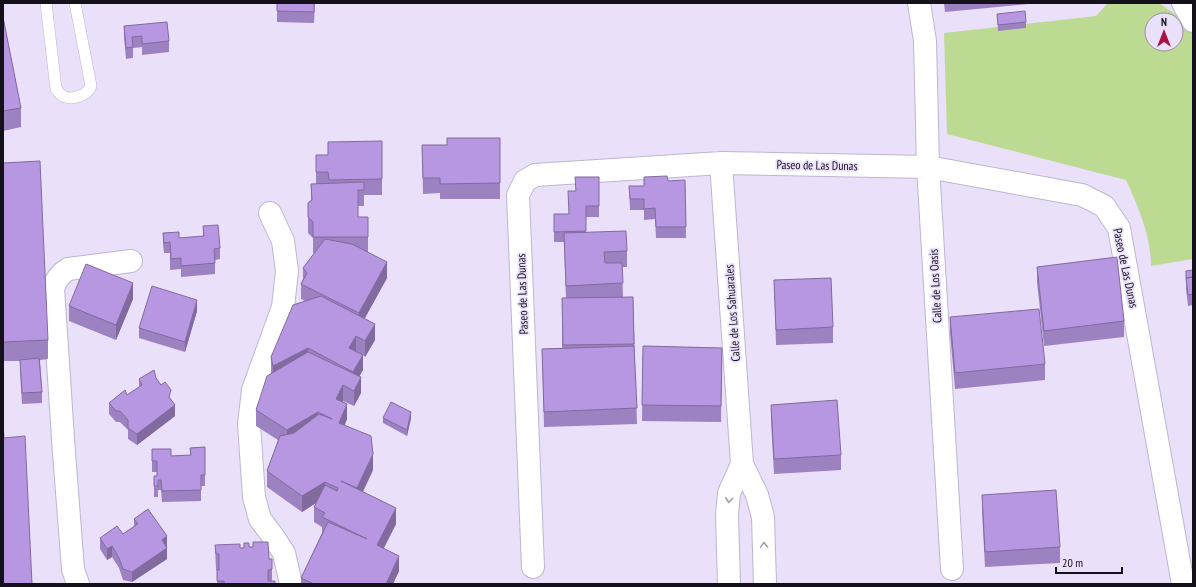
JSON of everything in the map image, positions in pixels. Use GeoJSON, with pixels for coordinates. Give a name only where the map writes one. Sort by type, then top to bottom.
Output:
{"type":"FeatureCollection","features":[{"type":"Feature","properties":{"kind":"street","name":"Calle de Los Oasis"},"geometry":{"type":"LineString","coordinates":[[919,3],[925,41],[928,167],[952,568]]}},
{"type":"Feature","properties":{"kind":"street"},"geometry":{"type":"LineString","coordinates":[[1183,3],[1193,21]]}},
{"type":"Feature","properties":{"kind":"street","name":"Paseo de Las Dunas"},"geometry":{"type":"LineString","coordinates":[[533,567],[518,195],[525,181],[535,175],[721,163],[928,167],[1082,195],[1104,206],[1120,228],[1183,584]]}},
{"type":"Feature","properties":{"kind":"street","name":"Calle de Los Sahuarales"},"geometry":{"type":"LineString","coordinates":[[721,163],[742,464]]}},
{"type":"Feature","properties":{"kind":"street"},"geometry":{"type":"LineString","coordinates":[[270,213],[283,241],[287,272],[283,307],[253,390],[249,424],[254,498],[260,519],[284,553],[291,584]]}},
{"type":"Feature","properties":{"kind":"street"},"geometry":{"type":"LineString","coordinates":[[78,584],[73,569],[53,288],[60,274],[68,268],[131,261]]}},
{"type":"Feature","properties":{"kind":"street"},"geometry":{"type":"LineString","coordinates":[[729,584],[727,515],[729,493],[742,464]]}},
{"type":"Feature","properties":{"kind":"street"},"geometry":{"type":"LineString","coordinates":[[742,464],[757,495],[763,517],[765,584]]}},
{"type":"Feature","properties":{"kind":"lane"},"geometry":{"type":"LineString","coordinates":[[46,3],[56,89],[63,96],[73,98],[87,92],[91,86],[75,3]]}},
{"type":"Feature","properties":{"kind":"green space"},"geometry":{"type":"Polygon","coordinates":[[[1108,3],[1159,3],[1172,12],[1144,12],[1144,52],[1184,52],[1184,20],[1185,21],[1193,34],[1193,259],[1151,266],[1149,244],[1146,232],[1126,180],[947,134],[944,33],[1096,16],[1108,3]]]}},
{"type":"Feature","properties":{"kind":"building"},"geometry":{"type":"Polygon","coordinates":[[[277,3],[314,3],[314,12],[277,11],[277,3]]]}},
{"type":"Feature","properties":{"kind":"building"},"geometry":{"type":"Polygon","coordinates":[[[1025,11],[1026,22],[998,25],[997,14],[1025,11]]]}},
{"type":"Feature","properties":{"kind":"building"},"geometry":{"type":"Polygon","coordinates":[[[3,17],[21,108],[3,111],[3,17]]]}},
{"type":"Feature","properties":{"kind":"building"},"geometry":{"type":"Polygon","coordinates":[[[167,22],[169,41],[142,44],[142,36],[132,37],[133,47],[126,48],[124,26],[167,22]]]}},
{"type":"Feature","properties":{"kind":"building"},"geometry":{"type":"Polygon","coordinates":[[[447,138],[500,138],[500,183],[440,184],[440,178],[423,178],[422,145],[447,145],[447,138]]]}},
{"type":"Feature","properties":{"kind":"building"},"geometry":{"type":"Polygon","coordinates":[[[382,141],[382,179],[329,180],[328,172],[316,172],[316,155],[328,155],[328,142],[382,141]]]}},
{"type":"Feature","properties":{"kind":"building"},"geometry":{"type":"Polygon","coordinates":[[[40,161],[48,340],[3,342],[3,163],[40,161]]]}},
{"type":"Feature","properties":{"kind":"building"},"geometry":{"type":"Polygon","coordinates":[[[667,176],[668,181],[685,180],[686,227],[656,227],[655,208],[644,209],[644,199],[630,199],[629,186],[644,186],[644,177],[667,176]]]}},
{"type":"Feature","properties":{"kind":"building"},"geometry":{"type":"Polygon","coordinates":[[[575,177],[599,177],[599,206],[586,206],[586,231],[554,232],[554,214],[569,214],[568,191],[576,191],[575,177]]]}},
{"type":"Feature","properties":{"kind":"building"},"geometry":{"type":"Polygon","coordinates":[[[364,182],[364,190],[358,190],[358,217],[368,217],[368,237],[313,237],[313,222],[308,217],[308,203],[312,200],[311,184],[364,182]]]}},
{"type":"Feature","properties":{"kind":"building"},"geometry":{"type":"Polygon","coordinates":[[[218,225],[220,248],[214,249],[215,263],[181,266],[181,258],[170,259],[170,242],[164,243],[163,233],[179,232],[179,238],[204,236],[203,226],[218,225]]]}},
{"type":"Feature","properties":{"kind":"building"},"geometry":{"type":"Polygon","coordinates":[[[626,231],[627,251],[604,252],[605,263],[622,263],[623,283],[566,286],[564,233],[626,231]]]}},
{"type":"Feature","properties":{"kind":"building"},"geometry":{"type":"Polygon","coordinates":[[[325,239],[352,244],[387,262],[359,313],[301,284],[307,273],[303,268],[325,239]]]}},
{"type":"Feature","properties":{"kind":"building"},"geometry":{"type":"Polygon","coordinates":[[[1117,257],[1124,321],[1044,331],[1037,267],[1117,257]]]}},
{"type":"Feature","properties":{"kind":"building"},"geometry":{"type":"Polygon","coordinates":[[[86,264],[133,283],[116,325],[69,306],[86,264]]]}},
{"type":"Feature","properties":{"kind":"building"},"geometry":{"type":"Polygon","coordinates":[[[1193,270],[1193,277],[1186,278],[1186,271],[1193,270]]]}},
{"type":"Feature","properties":{"kind":"building"},"geometry":{"type":"Polygon","coordinates":[[[1193,277],[1193,294],[1188,295],[1186,278],[1193,277]]]}},
{"type":"Feature","properties":{"kind":"building"},"geometry":{"type":"Polygon","coordinates":[[[831,278],[833,327],[776,330],[774,280],[831,278]]]}},
{"type":"Feature","properties":{"kind":"building"},"geometry":{"type":"Polygon","coordinates":[[[152,286],[197,300],[185,342],[139,328],[152,286]]]}},
{"type":"Feature","properties":{"kind":"building"},"geometry":{"type":"Polygon","coordinates":[[[321,296],[375,324],[365,341],[356,336],[349,348],[363,355],[353,372],[308,348],[273,366],[271,357],[293,305],[321,296]]]}},
{"type":"Feature","properties":{"kind":"building"},"geometry":{"type":"Polygon","coordinates":[[[633,297],[634,344],[563,345],[562,298],[633,297]]]}},
{"type":"Feature","properties":{"kind":"building"},"geometry":{"type":"Polygon","coordinates":[[[1039,309],[1045,364],[955,373],[950,317],[1039,309]]]}},
{"type":"Feature","properties":{"kind":"building"},"geometry":{"type":"Polygon","coordinates":[[[634,346],[637,408],[544,412],[542,349],[634,346]]]}},
{"type":"Feature","properties":{"kind":"building"},"geometry":{"type":"Polygon","coordinates":[[[643,346],[722,348],[721,406],[642,405],[643,346]]]}},
{"type":"Feature","properties":{"kind":"building"},"geometry":{"type":"Polygon","coordinates":[[[308,352],[361,377],[354,391],[343,385],[336,399],[347,404],[339,423],[371,436],[373,454],[357,488],[341,481],[396,508],[377,545],[399,556],[386,584],[314,584],[301,578],[328,522],[367,539],[322,517],[325,513],[314,507],[325,485],[337,491],[338,488],[325,482],[302,496],[267,471],[280,436],[294,433],[319,414],[332,419],[318,412],[287,430],[256,410],[267,376],[308,352]]]}},
{"type":"Feature","properties":{"kind":"building"},"geometry":{"type":"Polygon","coordinates":[[[39,358],[42,392],[22,393],[20,360],[39,358]]]}},
{"type":"Feature","properties":{"kind":"building"},"geometry":{"type":"Polygon","coordinates":[[[154,370],[156,378],[161,385],[165,382],[171,390],[169,397],[175,405],[137,434],[128,428],[128,420],[120,411],[116,411],[109,403],[125,390],[127,395],[142,385],[139,379],[154,370]]]}},
{"type":"Feature","properties":{"kind":"building"},"geometry":{"type":"Polygon","coordinates":[[[837,400],[841,455],[774,459],[771,405],[837,400]]]}},
{"type":"Feature","properties":{"kind":"building"},"geometry":{"type":"Polygon","coordinates":[[[391,402],[411,412],[407,430],[383,418],[391,402]]]}},
{"type":"Feature","properties":{"kind":"building"},"geometry":{"type":"Polygon","coordinates":[[[3,423],[4,438],[25,436],[32,584],[3,584],[3,423]]]}},
{"type":"Feature","properties":{"kind":"building"},"geometry":{"type":"Polygon","coordinates":[[[205,447],[205,475],[201,475],[201,490],[162,491],[161,480],[158,480],[158,486],[154,486],[154,476],[157,476],[157,461],[152,461],[152,449],[171,449],[171,456],[191,455],[190,448],[205,447]]]}},
{"type":"Feature","properties":{"kind":"building"},"geometry":{"type":"Polygon","coordinates":[[[1056,490],[1060,547],[985,552],[982,495],[1056,490]]]}},
{"type":"Feature","properties":{"kind":"building"},"geometry":{"type":"Polygon","coordinates":[[[148,509],[167,536],[162,540],[167,548],[132,572],[123,569],[112,546],[107,549],[100,538],[117,526],[123,534],[138,524],[134,519],[148,509]]]}},
{"type":"Feature","properties":{"kind":"building"},"geometry":{"type":"Polygon","coordinates":[[[253,542],[268,542],[269,559],[272,559],[272,569],[268,570],[268,581],[275,581],[275,584],[224,584],[224,581],[217,581],[219,554],[216,554],[215,545],[240,544],[240,548],[244,548],[244,543],[249,543],[249,547],[253,547],[253,542]]]}}]}
